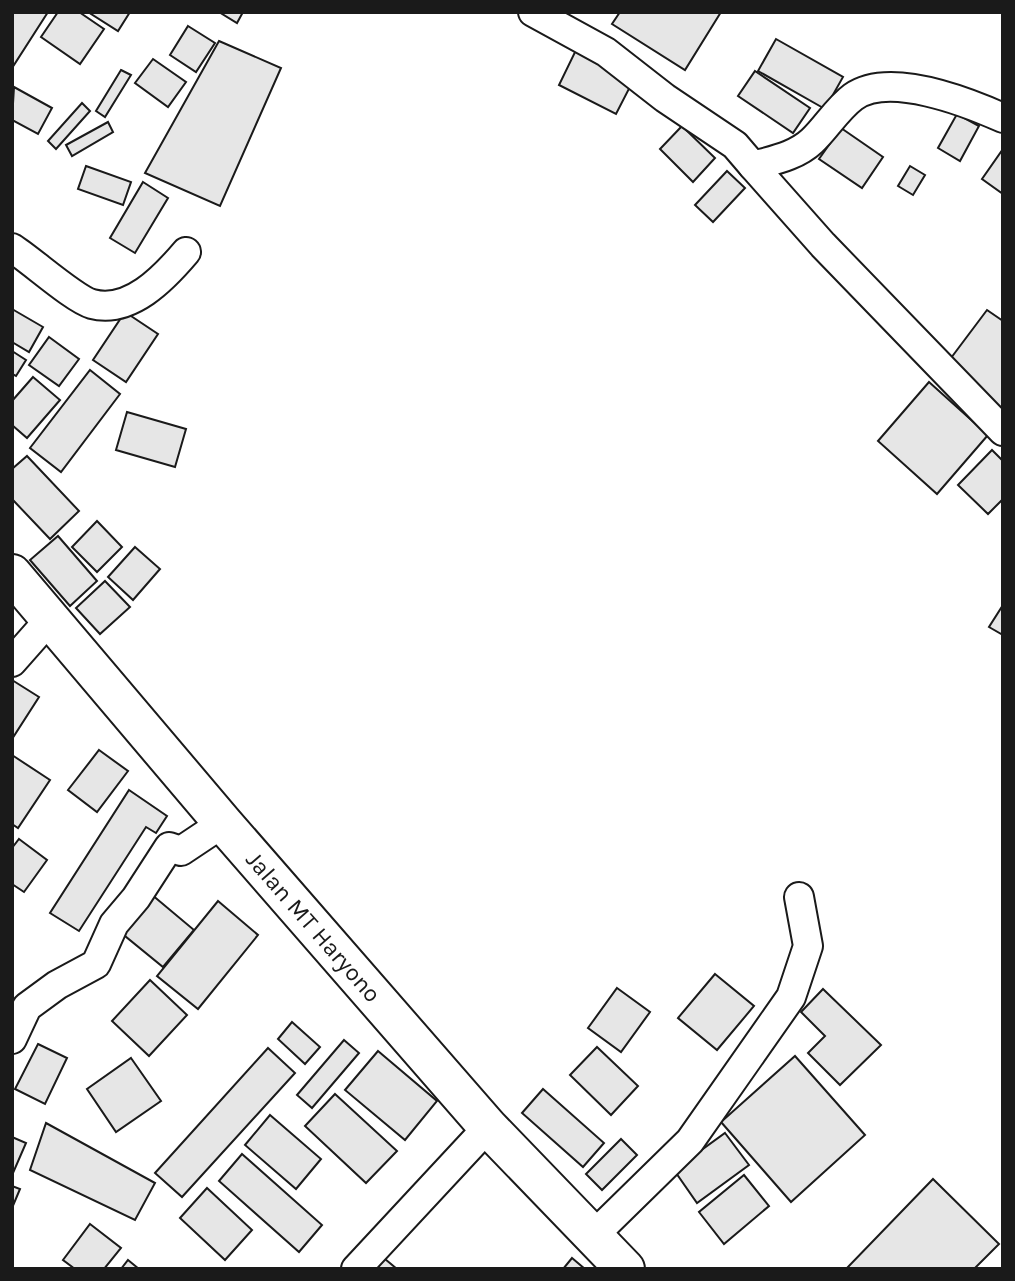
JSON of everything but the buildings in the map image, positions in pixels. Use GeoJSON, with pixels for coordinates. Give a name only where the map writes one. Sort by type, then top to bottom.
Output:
{"type":"FeatureCollection","features":[{"type":"Feature","properties":{"kind":"main road","name":"Jalan MT Haryono"},"geometry":{"type":"LineString","coordinates":[[12,574],[223,823],[488,1127],[625,1269]]}},
{"type":"Feature","properties":{"kind":"street"},"geometry":{"type":"LineString","coordinates":[[533,12],[606,52],[665,98],[734,145],[823,245],[1003,431]]}},
{"type":"Feature","properties":{"kind":"street"},"geometry":{"type":"LineString","coordinates":[[753,166],[793,154],[810,143],[854,96],[892,86],[953,96],[1003,118]]}},
{"type":"Feature","properties":{"kind":"street"},"geometry":{"type":"LineString","coordinates":[[12,248],[90,304],[108,305],[143,294],[186,252]]}},
{"type":"Feature","properties":{"kind":"street"},"geometry":{"type":"LineString","coordinates":[[12,662],[50,619]]}},
{"type":"Feature","properties":{"kind":"street"},"geometry":{"type":"LineString","coordinates":[[12,1039],[27,1007],[57,985],[96,964],[114,925],[136,898],[169,847],[181,851],[223,823]]}},
{"type":"Feature","properties":{"kind":"street"},"geometry":{"type":"LineString","coordinates":[[594,1235],[690,1141],[791,997],[808,946],[799,897]]}},
{"type":"Feature","properties":{"kind":"street"},"geometry":{"type":"LineString","coordinates":[[356,1269],[488,1127]]}}]}
